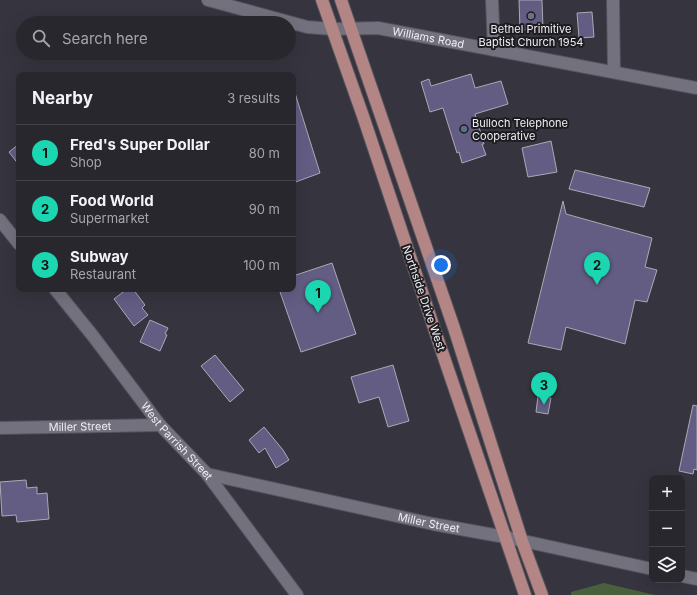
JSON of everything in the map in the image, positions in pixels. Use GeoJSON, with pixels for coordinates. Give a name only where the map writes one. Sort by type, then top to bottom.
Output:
{"type":"FeatureCollection","features":[{"type":"Feature","properties":{"kind":"main road","name":"Northside Drive West"},"geometry":{"type":"LineString","coordinates":[[322,0],[526,595]]}},
{"type":"Feature","properties":{"kind":"main road","name":"Northside Drive West"},"geometry":{"type":"LineString","coordinates":[[341,0],[454,328],[522,540],[542,595]]}},
{"type":"Feature","properties":{"kind":"street","name":"Williams Road"},"geometry":{"type":"LineString","coordinates":[[208,0],[266,16]]}},
{"type":"Feature","properties":{"kind":"street"},"geometry":{"type":"LineString","coordinates":[[492,0],[494,50]]}},
{"type":"Feature","properties":{"kind":"street"},"geometry":{"type":"LineString","coordinates":[[613,0],[614,72]]}},
{"type":"Feature","properties":{"kind":"street","name":"Williams Road"},"geometry":{"type":"LineString","coordinates":[[296,24],[306,27],[332,29],[378,28],[697,88]]}},
{"type":"Feature","properties":{"kind":"street"},"geometry":{"type":"LineString","coordinates":[[0,220],[16,240]]}},
{"type":"Feature","properties":{"kind":"street","name":"West Parrish Street"},"geometry":{"type":"LineString","coordinates":[[57,292],[93,336],[160,425],[207,474],[297,595]]}},
{"type":"Feature","properties":{"kind":"street","name":"Miller Street"},"geometry":{"type":"LineString","coordinates":[[0,428],[160,425]]}},
{"type":"Feature","properties":{"kind":"street","name":"Miller Street"},"geometry":{"type":"LineString","coordinates":[[207,474],[433,524],[522,540],[649,568]]}},
{"type":"Feature","properties":{"kind":"street"},"geometry":{"type":"LineString","coordinates":[[685,577],[697,579]]}},
{"type":"Feature","properties":{"kind":"green space"},"geometry":{"type":"Polygon","coordinates":[[[604,583],[655,595],[571,595],[571,592],[604,583]]]}},
{"type":"Feature","properties":{"kind":"building","name":"Bethel Primitive Baptist Church 1954"},"geometry":{"type":"Polygon","coordinates":[[[519,0],[542,0],[543,29],[520,30],[519,0]]]}},
{"type":"Feature","properties":{"kind":"building"},"geometry":{"type":"Polygon","coordinates":[[[592,12],[594,37],[579,38],[577,13],[592,12]]]}},
{"type":"Feature","properties":{"kind":"building","name":"Bulloch Telephone Cooperative"},"geometry":{"type":"Polygon","coordinates":[[[471,74],[475,88],[501,81],[508,104],[475,114],[486,155],[462,163],[459,152],[457,153],[443,108],[430,112],[421,82],[429,79],[431,86],[471,74]]]}},
{"type":"Feature","properties":{"kind":"building"},"geometry":{"type":"Polygon","coordinates":[[[296,96],[320,173],[296,182],[296,96]]]}},
{"type":"Feature","properties":{"kind":"building"},"geometry":{"type":"Polygon","coordinates":[[[551,141],[557,172],[528,177],[522,148],[551,141]]]}},
{"type":"Feature","properties":{"kind":"building"},"geometry":{"type":"Polygon","coordinates":[[[16,146],[16,161],[9,152],[16,146]]]}},
{"type":"Feature","properties":{"kind":"building"},"geometry":{"type":"Polygon","coordinates":[[[575,170],[650,188],[644,207],[569,189],[575,170]]]}},
{"type":"Feature","properties":{"kind":"building"},"geometry":{"type":"Polygon","coordinates":[[[563,201],[566,214],[652,238],[645,267],[657,270],[647,302],[635,300],[625,344],[566,327],[561,350],[528,343],[563,201]]]}},
{"type":"Feature","properties":{"kind":"building"},"geometry":{"type":"Polygon","coordinates":[[[332,263],[356,334],[301,352],[280,292],[296,292],[296,275],[332,263]]]}},
{"type":"Feature","properties":{"kind":"building"},"geometry":{"type":"Polygon","coordinates":[[[123,292],[135,292],[145,305],[142,308],[148,315],[134,326],[114,299],[123,292]]]}},
{"type":"Feature","properties":{"kind":"building"},"geometry":{"type":"Polygon","coordinates":[[[150,320],[168,328],[165,334],[167,335],[160,351],[140,342],[150,320]]]}},
{"type":"Feature","properties":{"kind":"building"},"geometry":{"type":"Polygon","coordinates":[[[215,355],[244,390],[230,402],[201,366],[215,355]]]}},
{"type":"Feature","properties":{"kind":"building"},"geometry":{"type":"Polygon","coordinates":[[[393,365],[409,421],[388,427],[379,397],[359,403],[351,377],[393,365]]]}},
{"type":"Feature","properties":{"kind":"building"},"geometry":{"type":"Polygon","coordinates":[[[538,396],[551,398],[548,414],[536,412],[538,396]]]}},
{"type":"Feature","properties":{"kind":"building"},"geometry":{"type":"Polygon","coordinates":[[[693,405],[697,406],[697,470],[694,469],[693,474],[679,471],[693,405]]]}},
{"type":"Feature","properties":{"kind":"building"},"geometry":{"type":"Polygon","coordinates":[[[264,427],[283,450],[289,460],[276,468],[265,448],[259,453],[249,440],[264,427]]]}},
{"type":"Feature","properties":{"kind":"building"},"geometry":{"type":"Polygon","coordinates":[[[26,480],[27,488],[37,487],[37,494],[47,493],[49,519],[17,522],[16,515],[2,516],[0,482],[26,480]]]}},
{"type":"Feature","properties":{"kind":"place","name":"Bethel Primitive Baptist Church 1954"},"geometry":{"type":"Point","coordinates":[531,16]}},
{"type":"Feature","properties":{"kind":"place","name":"Bulloch Telephone Cooperative"},"geometry":{"type":"Point","coordinates":[464,129]}},
{"type":"Feature","properties":{"kind":"place","name":"Food World"},"geometry":{"type":"Point","coordinates":[597,285]}},
{"type":"Feature","properties":{"kind":"place","name":"Fred's Super Dollar"},"geometry":{"type":"Point","coordinates":[318,313]}},
{"type":"Feature","properties":{"kind":"place","name":"Subway"},"geometry":{"type":"Point","coordinates":[544,405]}}]}
